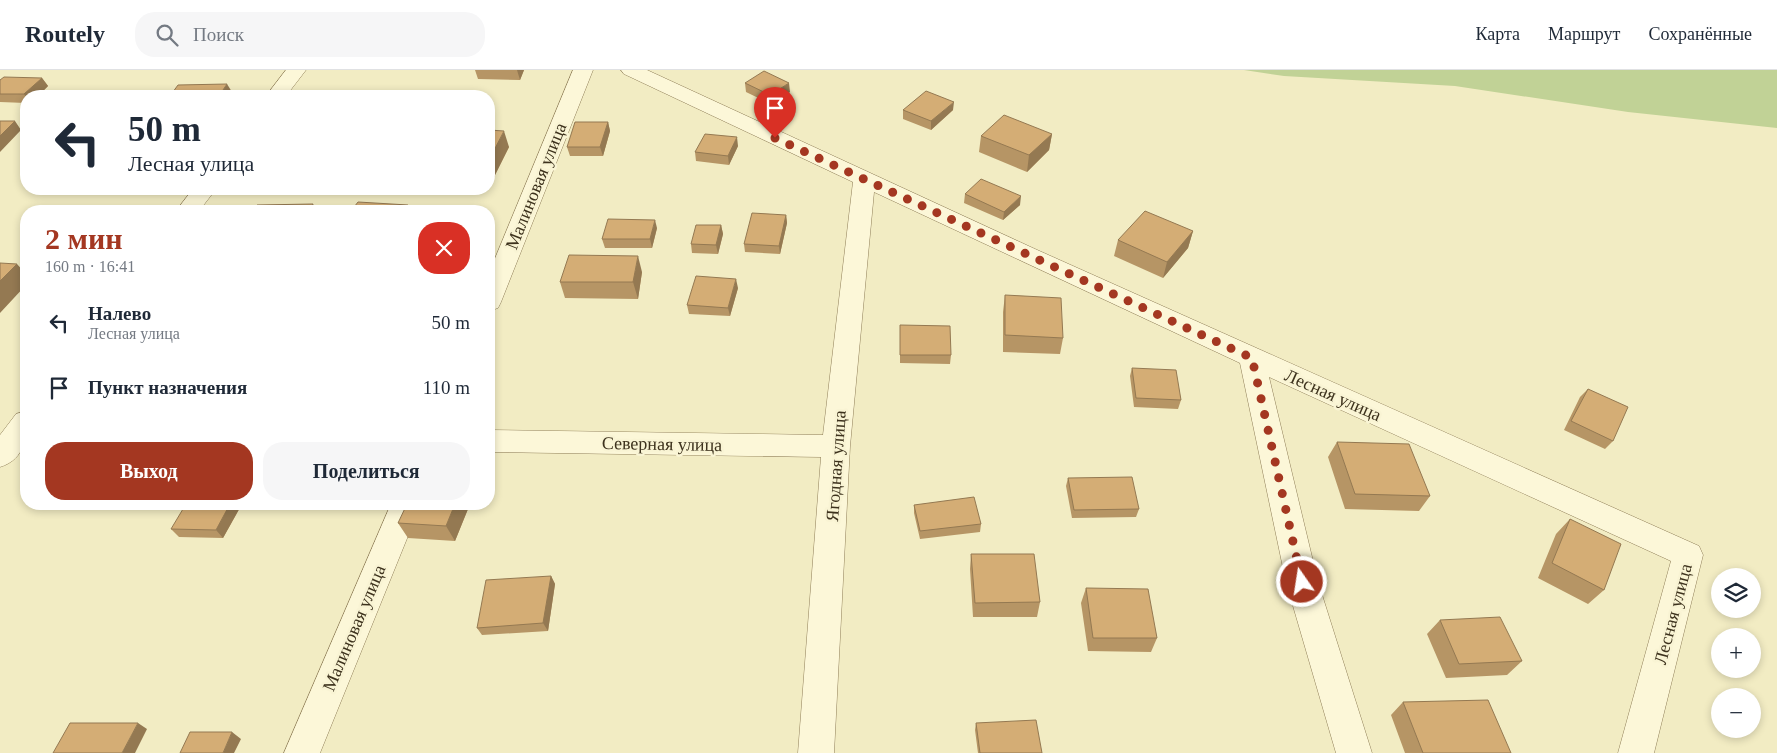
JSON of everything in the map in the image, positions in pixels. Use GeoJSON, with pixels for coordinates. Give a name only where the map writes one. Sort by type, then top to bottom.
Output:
{"type":"FeatureCollection","features":[{"type":"Feature","properties":{"kind":"street"},"geometry":{"type":"LineString","coordinates":[[281,90],[296,70]]}},
{"type":"Feature","properties":{"kind":"street","name":"Малиновая улица"},"geometry":{"type":"LineString","coordinates":[[495,287],[583,70]]}},
{"type":"Feature","properties":{"kind":"street","name":"Лесная улица"},"geometry":{"type":"LineString","coordinates":[[631,70],[864,180],[1688,556],[1636,753]]}},
{"type":"Feature","properties":{"kind":"street","name":"Ягодная улица"},"geometry":{"type":"LineString","coordinates":[[816,753],[836,446],[864,180]]}},
{"type":"Feature","properties":{"kind":"street"},"geometry":{"type":"LineString","coordinates":[[192,205],[200,195]]}},
{"type":"Feature","properties":{"kind":"street"},"geometry":{"type":"LineString","coordinates":[[1252,358],[1302,582],[1354,753]]}},
{"type":"Feature","properties":{"kind":"street","name":"Северная улица"},"geometry":{"type":"LineString","coordinates":[[495,441],[836,446]]}},
{"type":"Feature","properties":{"kind":"street","name":"Малиновая улица"},"geometry":{"type":"LineString","coordinates":[[302,753],[403,510]]}},
{"type":"Feature","properties":{"kind":"green space"},"geometry":{"type":"Polygon","coordinates":[[[1244,70],[1777,70],[1777,128],[1628,112],[1455,86],[1284,76],[1244,70]]]}},
{"type":"Feature","properties":{"kind":"building"},"geometry":{"type":"Polygon","coordinates":[[[764,71],[789,83],[770,95],[745,83],[764,71]]]}},
{"type":"Feature","properties":{"kind":"building"},"geometry":{"type":"Polygon","coordinates":[[[4,77],[42,78],[28,90],[20,90],[20,94],[0,94],[0,80],[4,77]]]}},
{"type":"Feature","properties":{"kind":"building"},"geometry":{"type":"Polygon","coordinates":[[[227,84],[223,90],[174,90],[178,85],[227,84]]]}},
{"type":"Feature","properties":{"kind":"building"},"geometry":{"type":"Polygon","coordinates":[[[926,91],[954,102],[931,121],[903,110],[926,91]]]}},
{"type":"Feature","properties":{"kind":"building"},"geometry":{"type":"Polygon","coordinates":[[[1004,115],[1052,134],[1029,155],[981,136],[1004,115]]]}},
{"type":"Feature","properties":{"kind":"building"},"geometry":{"type":"Polygon","coordinates":[[[0,121],[15,121],[0,136],[0,121]]]}},
{"type":"Feature","properties":{"kind":"building"},"geometry":{"type":"Polygon","coordinates":[[[575,122],[608,122],[600,147],[567,147],[575,122]]]}},
{"type":"Feature","properties":{"kind":"building"},"geometry":{"type":"Polygon","coordinates":[[[495,130],[504,131],[495,148],[495,130]]]}},
{"type":"Feature","properties":{"kind":"building"},"geometry":{"type":"Polygon","coordinates":[[[705,134],[737,137],[728,156],[695,152],[705,134]]]}},
{"type":"Feature","properties":{"kind":"building"},"geometry":{"type":"Polygon","coordinates":[[[981,179],[1021,196],[1004,212],[965,194],[981,179]]]}},
{"type":"Feature","properties":{"kind":"building"},"geometry":{"type":"Polygon","coordinates":[[[358,202],[408,205],[356,205],[358,202]]]}},
{"type":"Feature","properties":{"kind":"building"},"geometry":{"type":"Polygon","coordinates":[[[313,204],[312,205],[257,205],[313,204]]]}},
{"type":"Feature","properties":{"kind":"building"},"geometry":{"type":"Polygon","coordinates":[[[1145,211],[1193,231],[1167,262],[1118,240],[1145,211]]]}},
{"type":"Feature","properties":{"kind":"building"},"geometry":{"type":"Polygon","coordinates":[[[752,213],[786,215],[779,246],[744,244],[752,213]]]}},
{"type":"Feature","properties":{"kind":"building"},"geometry":{"type":"Polygon","coordinates":[[[608,219],[655,220],[650,239],[602,239],[608,219]]]}},
{"type":"Feature","properties":{"kind":"building"},"geometry":{"type":"Polygon","coordinates":[[[696,225],[721,225],[716,245],[691,244],[696,225]]]}},
{"type":"Feature","properties":{"kind":"building"},"geometry":{"type":"Polygon","coordinates":[[[569,255],[638,256],[633,282],[560,282],[569,255]]]}},
{"type":"Feature","properties":{"kind":"building"},"geometry":{"type":"Polygon","coordinates":[[[0,263],[17,264],[0,281],[0,263]]]}},
{"type":"Feature","properties":{"kind":"building"},"geometry":{"type":"Polygon","coordinates":[[[696,276],[736,279],[728,308],[687,305],[696,276]]]}},
{"type":"Feature","properties":{"kind":"building"},"geometry":{"type":"Polygon","coordinates":[[[1005,295],[1061,298],[1063,338],[1005,335],[1005,295]]]}},
{"type":"Feature","properties":{"kind":"building"},"geometry":{"type":"Polygon","coordinates":[[[900,325],[950,326],[951,355],[900,355],[900,325]]]}},
{"type":"Feature","properties":{"kind":"building"},"geometry":{"type":"Polygon","coordinates":[[[1132,368],[1176,370],[1181,400],[1136,398],[1132,368]]]}},
{"type":"Feature","properties":{"kind":"building"},"geometry":{"type":"Polygon","coordinates":[[[1588,389],[1628,407],[1613,441],[1571,421],[1588,389]]]}},
{"type":"Feature","properties":{"kind":"building"},"geometry":{"type":"Polygon","coordinates":[[[1337,442],[1409,444],[1430,496],[1355,494],[1337,442]]]}},
{"type":"Feature","properties":{"kind":"building"},"geometry":{"type":"Polygon","coordinates":[[[1132,477],[1139,509],[1074,510],[1068,478],[1132,477]]]}},
{"type":"Feature","properties":{"kind":"building"},"geometry":{"type":"Polygon","coordinates":[[[974,497],[981,524],[920,531],[914,505],[974,497]]]}},
{"type":"Feature","properties":{"kind":"building"},"geometry":{"type":"Polygon","coordinates":[[[182,510],[227,510],[216,530],[171,529],[182,510]]]}},
{"type":"Feature","properties":{"kind":"building"},"geometry":{"type":"Polygon","coordinates":[[[404,510],[453,510],[446,526],[398,523],[404,510]]]}},
{"type":"Feature","properties":{"kind":"building"},"geometry":{"type":"Polygon","coordinates":[[[1570,519],[1621,544],[1604,590],[1552,563],[1570,519]]]}},
{"type":"Feature","properties":{"kind":"building"},"geometry":{"type":"Polygon","coordinates":[[[971,554],[1034,554],[1040,602],[975,603],[971,554]]]}},
{"type":"Feature","properties":{"kind":"building"},"geometry":{"type":"Polygon","coordinates":[[[551,576],[543,623],[477,628],[486,580],[551,576]]]}},
{"type":"Feature","properties":{"kind":"building"},"geometry":{"type":"Polygon","coordinates":[[[1086,588],[1148,589],[1157,638],[1093,638],[1086,588]]]}},
{"type":"Feature","properties":{"kind":"building"},"geometry":{"type":"Polygon","coordinates":[[[1500,617],[1522,661],[1459,664],[1440,620],[1500,617]]]}},
{"type":"Feature","properties":{"kind":"building"},"geometry":{"type":"Polygon","coordinates":[[[1488,700],[1511,753],[1423,753],[1403,702],[1488,700]]]}},
{"type":"Feature","properties":{"kind":"building"},"geometry":{"type":"Polygon","coordinates":[[[1036,720],[1042,753],[980,753],[976,723],[1036,720]]]}},
{"type":"Feature","properties":{"kind":"building"},"geometry":{"type":"Polygon","coordinates":[[[70,723],[138,723],[122,753],[53,753],[70,723]]]}},
{"type":"Feature","properties":{"kind":"building"},"geometry":{"type":"Polygon","coordinates":[[[190,732],[232,732],[223,753],[180,753],[190,732]]]}},
{"type":"Feature","properties":{"kind":"route"},"geometry":{"type":"LineString","coordinates":[[775,138],[1252,358],[1302,582]]}}]}
